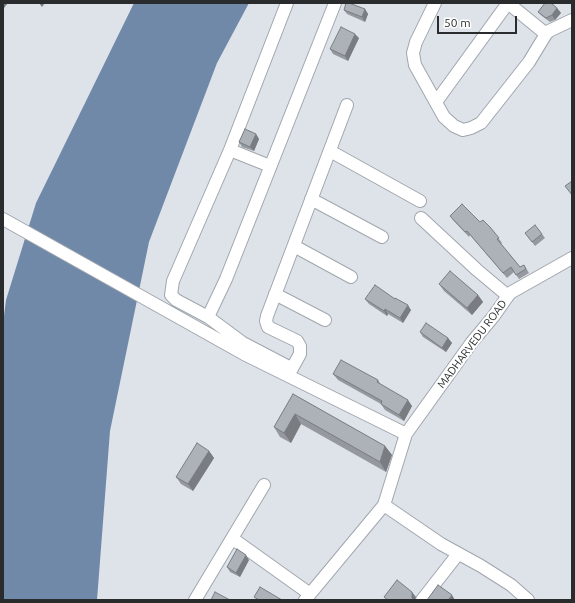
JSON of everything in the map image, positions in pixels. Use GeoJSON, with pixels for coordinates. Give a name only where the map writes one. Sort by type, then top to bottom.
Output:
{"type":"FeatureCollection","features":[{"type":"Feature","properties":{"kind":"street"},"geometry":{"type":"LineString","coordinates":[[287,3],[230,150],[173,281],[172,295],[176,300],[208,318],[243,343],[289,367],[289,374]]}},
{"type":"Feature","properties":{"kind":"street"},"geometry":{"type":"LineString","coordinates":[[208,318],[226,279],[335,3]]}},
{"type":"Feature","properties":{"kind":"street"},"geometry":{"type":"LineString","coordinates":[[435,3],[416,42],[413,53],[415,64],[444,117],[454,126],[463,130],[481,123],[529,62],[546,34],[549,31],[572,20]]}},
{"type":"Feature","properties":{"kind":"street"},"geometry":{"type":"LineString","coordinates":[[436,102],[508,3],[546,34]]}},
{"type":"Feature","properties":{"kind":"street"},"geometry":{"type":"LineString","coordinates":[[289,374],[300,354],[300,346],[297,341],[272,330],[267,325],[267,316],[347,105]]}},
{"type":"Feature","properties":{"kind":"street"},"geometry":{"type":"LineString","coordinates":[[230,150],[270,166]]}},
{"type":"Feature","properties":{"kind":"street"},"geometry":{"type":"LineString","coordinates":[[330,151],[420,201]]}},
{"type":"Feature","properties":{"kind":"street"},"geometry":{"type":"LineString","coordinates":[[311,200],[382,236]]}},
{"type":"Feature","properties":{"kind":"street"},"geometry":{"type":"LineString","coordinates":[[421,218],[472,266],[508,296]]}},
{"type":"Feature","properties":{"kind":"street"},"geometry":{"type":"LineString","coordinates":[[4,219],[244,354],[289,374],[406,434]]}},
{"type":"Feature","properties":{"kind":"street"},"geometry":{"type":"LineString","coordinates":[[294,246],[351,277]]}},
{"type":"Feature","properties":{"kind":"street","name":"MADHARVEDU ROAD"},"geometry":{"type":"LineString","coordinates":[[384,504],[406,434],[472,342],[493,317],[510,293],[572,258]]}},
{"type":"Feature","properties":{"kind":"street"},"geometry":{"type":"LineString","coordinates":[[275,294],[325,320]]}},
{"type":"Feature","properties":{"kind":"street"},"geometry":{"type":"LineString","coordinates":[[195,600],[233,539],[264,485]]}},
{"type":"Feature","properties":{"kind":"street"},"geometry":{"type":"LineString","coordinates":[[233,539],[307,597],[384,504],[441,544],[511,585],[528,600]]}},
{"type":"Feature","properties":{"kind":"street"},"geometry":{"type":"LineString","coordinates":[[422,600],[458,554]]}},
{"type":"Feature","properties":{"kind":"water"},"geometry":{"type":"Polygon","coordinates":[[[134,3],[249,3],[217,63],[149,242],[110,431],[97,600],[3,600],[3,324],[6,300],[36,203],[134,3]]]}},
{"type":"Feature","properties":{"kind":"building"},"geometry":{"type":"Polygon","coordinates":[[[346,3],[365,9],[362,17],[344,10],[346,3]]]}},
{"type":"Feature","properties":{"kind":"building"},"geometry":{"type":"Polygon","coordinates":[[[545,3],[551,3],[557,8],[552,15],[546,18],[538,12],[545,3]]]}},
{"type":"Feature","properties":{"kind":"building"},"geometry":{"type":"Polygon","coordinates":[[[341,27],[355,34],[345,56],[330,49],[341,27]]]}},
{"type":"Feature","properties":{"kind":"building"},"geometry":{"type":"Polygon","coordinates":[[[245,129],[256,134],[250,147],[239,142],[245,129]]]}},
{"type":"Feature","properties":{"kind":"building"},"geometry":{"type":"Polygon","coordinates":[[[572,181],[572,195],[565,186],[572,181]]]}},
{"type":"Feature","properties":{"kind":"building"},"geometry":{"type":"Polygon","coordinates":[[[462,204],[480,222],[483,220],[490,227],[499,238],[497,239],[520,267],[524,265],[526,269],[516,275],[511,267],[503,273],[467,231],[465,232],[450,216],[462,204]]]}},
{"type":"Feature","properties":{"kind":"building"},"geometry":{"type":"Polygon","coordinates":[[[535,225],[542,234],[532,242],[525,233],[535,225]]]}},
{"type":"Feature","properties":{"kind":"building"},"geometry":{"type":"Polygon","coordinates":[[[450,271],[478,295],[467,308],[439,284],[450,271]]]}},
{"type":"Feature","properties":{"kind":"building"},"geometry":{"type":"Polygon","coordinates":[[[375,285],[395,299],[408,305],[400,318],[385,309],[384,311],[365,299],[375,285]]]}},
{"type":"Feature","properties":{"kind":"building"},"geometry":{"type":"Polygon","coordinates":[[[426,323],[448,338],[442,348],[420,332],[426,323]]]}},
{"type":"Feature","properties":{"kind":"building"},"geometry":{"type":"Polygon","coordinates":[[[341,360],[378,380],[377,382],[408,400],[399,415],[381,404],[382,401],[333,374],[341,360]]]}},
{"type":"Feature","properties":{"kind":"building"},"geometry":{"type":"Polygon","coordinates":[[[293,394],[385,446],[380,462],[295,414],[284,433],[274,427],[293,394]]]}},
{"type":"Feature","properties":{"kind":"building"},"geometry":{"type":"Polygon","coordinates":[[[197,443],[209,451],[188,484],[176,477],[197,443]]]}},
{"type":"Feature","properties":{"kind":"building"},"geometry":{"type":"Polygon","coordinates":[[[237,549],[246,555],[236,573],[227,567],[237,549]]]}},
{"type":"Feature","properties":{"kind":"building"},"geometry":{"type":"Polygon","coordinates":[[[397,580],[412,592],[412,598],[414,600],[388,600],[384,597],[397,580]]]}},
{"type":"Feature","properties":{"kind":"building"},"geometry":{"type":"Polygon","coordinates":[[[438,585],[452,595],[448,600],[427,600],[438,585]]]}},
{"type":"Feature","properties":{"kind":"building"},"geometry":{"type":"Polygon","coordinates":[[[260,587],[282,600],[259,600],[254,597],[260,587]]]}},
{"type":"Feature","properties":{"kind":"building"},"geometry":{"type":"Polygon","coordinates":[[[215,592],[230,600],[211,600],[215,592]]]}}]}
